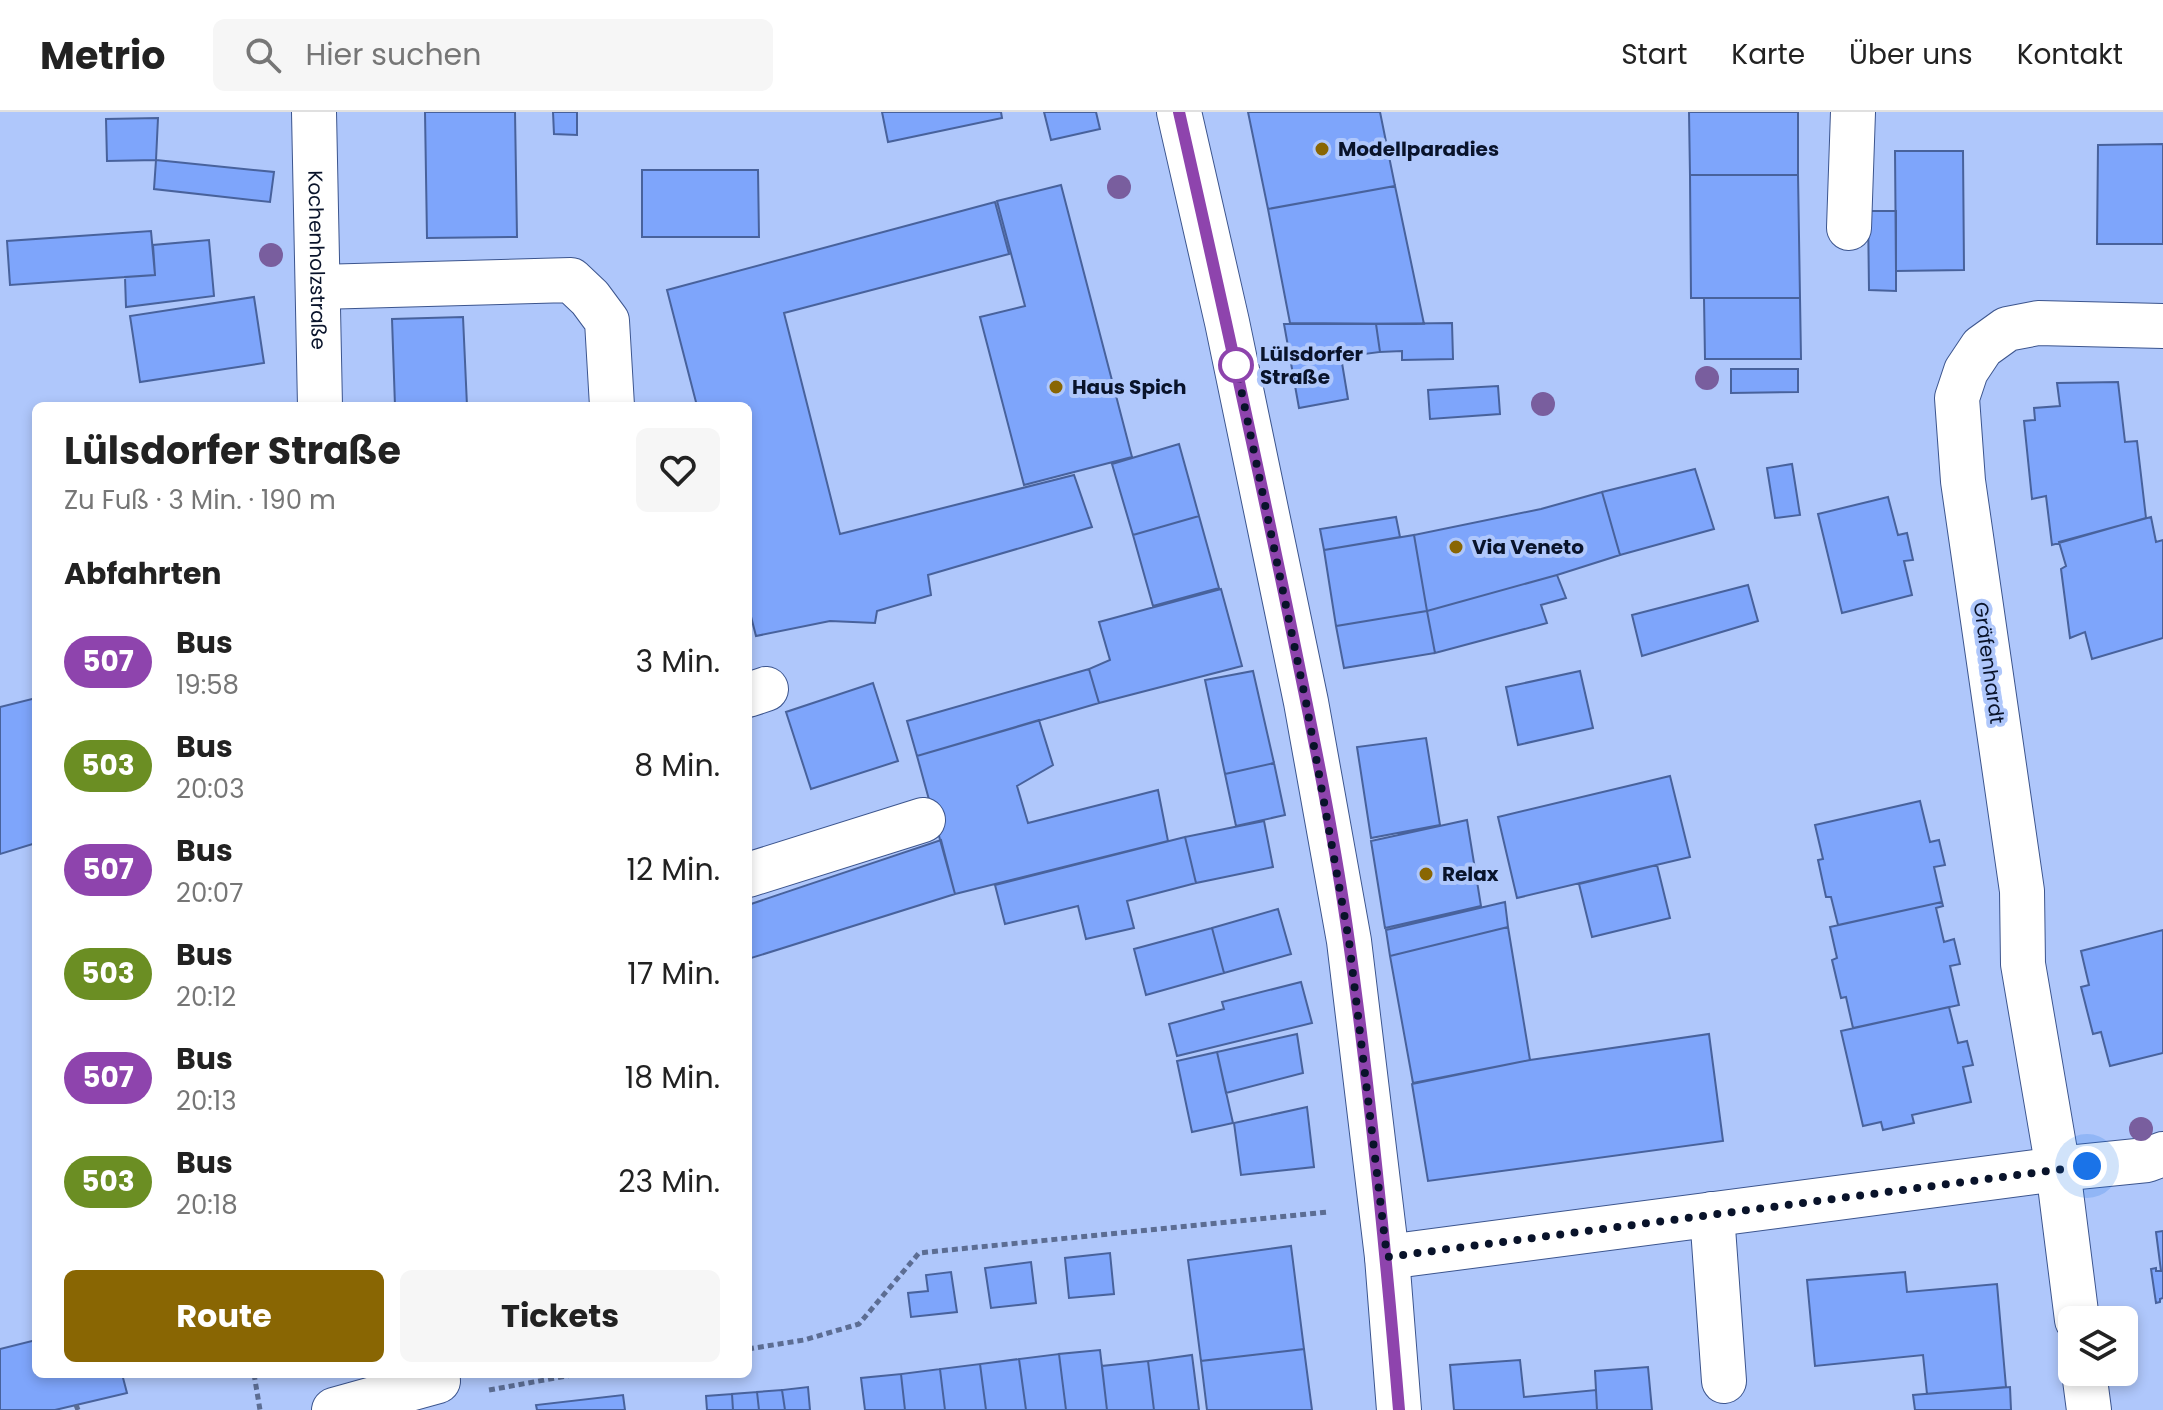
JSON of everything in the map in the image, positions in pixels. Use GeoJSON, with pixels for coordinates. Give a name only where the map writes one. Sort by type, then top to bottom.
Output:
{"type":"FeatureCollection","features":[{"type":"Feature","properties":{"kind":"street","name":"Kochenholzstraße"},"geometry":{"type":"LineString","coordinates":[[314,112],[320,402]]}},
{"type":"Feature","properties":{"kind":"street"},"geometry":{"type":"LineString","coordinates":[[1179,112],[1237,365],[1329,821],[1349,941],[1387,1257],[1399,1410]]}},
{"type":"Feature","properties":{"kind":"street"},"geometry":{"type":"LineString","coordinates":[[1849,228],[1853,112]]}},
{"type":"Feature","properties":{"kind":"street"},"geometry":{"type":"LineString","coordinates":[[318,287],[571,280],[590,298],[607,321],[612,402]]}},
{"type":"Feature","properties":{"kind":"street","name":"Gräfenhardt"},"geometry":{"type":"LineString","coordinates":[[2075,1306],[2058,1169],[2023,964],[2022,891],[1963,481],[1957,398],[1966,371],[1982,347],[2007,329],[2038,323],[2163,326]]}},
{"type":"Feature","properties":{"kind":"street"},"geometry":{"type":"LineString","coordinates":[[752,874],[923,820]]}},
{"type":"Feature","properties":{"kind":"street"},"geometry":{"type":"LineString","coordinates":[[1387,1257],[2147,1160],[2163,1154]]}},
{"type":"Feature","properties":{"kind":"street"},"geometry":{"type":"LineString","coordinates":[[1712,1214],[1724,1381]]}},
{"type":"Feature","properties":{"kind":"street"},"geometry":{"type":"LineString","coordinates":[[2086,1386],[2089,1410]]}},
{"type":"Feature","properties":{"kind":"street"},"geometry":{"type":"LineString","coordinates":[[334,1410],[440,1388]]}},
{"type":"Feature","properties":{"kind":"path"},"geometry":{"type":"LineString","coordinates":[[752,1348],[804,1340],[859,1324],[919,1253],[1381,1208]]}},
{"type":"Feature","properties":{"kind":"path"},"geometry":{"type":"LineString","coordinates":[[255,1378],[260,1410]]}},
{"type":"Feature","properties":{"kind":"path"},"geometry":{"type":"LineString","coordinates":[[440,1388],[474,1393],[556,1378]]}},
{"type":"Feature","properties":{"kind":"building"},"geometry":{"type":"Polygon","coordinates":[[[425,112],[515,112],[517,237],[427,238],[425,112]]]}},
{"type":"Feature","properties":{"kind":"building"},"geometry":{"type":"Polygon","coordinates":[[[553,112],[577,112],[577,135],[554,134],[553,112]]]}},
{"type":"Feature","properties":{"kind":"building"},"geometry":{"type":"Polygon","coordinates":[[[882,112],[1001,112],[1002,118],[888,142],[882,112]]]}},
{"type":"Feature","properties":{"kind":"building"},"geometry":{"type":"Polygon","coordinates":[[[1044,112],[1096,112],[1100,129],[1051,140],[1044,112]]]}},
{"type":"Feature","properties":{"kind":"building","name":"Modellparadies"},"geometry":{"type":"Polygon","coordinates":[[[1248,112],[1380,112],[1395,186],[1268,209],[1248,112]]]}},
{"type":"Feature","properties":{"kind":"building"},"geometry":{"type":"Polygon","coordinates":[[[1689,112],[1798,112],[1798,175],[1690,175],[1689,112]]]}},
{"type":"Feature","properties":{"kind":"building"},"geometry":{"type":"Polygon","coordinates":[[[158,118],[156,160],[107,161],[106,119],[158,118]]]}},
{"type":"Feature","properties":{"kind":"building"},"geometry":{"type":"Polygon","coordinates":[[[2163,144],[2163,244],[2097,244],[2098,145],[2163,144]]]}},
{"type":"Feature","properties":{"kind":"building"},"geometry":{"type":"Polygon","coordinates":[[[1895,151],[1963,151],[1964,270],[1896,271],[1895,151]]]}},
{"type":"Feature","properties":{"kind":"building"},"geometry":{"type":"Polygon","coordinates":[[[156,160],[274,172],[270,202],[154,189],[156,160]]]}},
{"type":"Feature","properties":{"kind":"building"},"geometry":{"type":"Polygon","coordinates":[[[642,170],[758,170],[759,237],[642,237],[642,170]]]}},
{"type":"Feature","properties":{"kind":"building"},"geometry":{"type":"Polygon","coordinates":[[[1690,175],[1798,175],[1800,298],[1691,298],[1690,175]]]}},
{"type":"Feature","properties":{"kind":"building","name":"Haus Spich"},"geometry":{"type":"Polygon","coordinates":[[[1061,185],[1132,457],[1024,485],[980,317],[1025,306],[997,201],[1061,185]]]}},
{"type":"Feature","properties":{"kind":"building"},"geometry":{"type":"Polygon","coordinates":[[[1395,186],[1424,324],[1290,323],[1268,209],[1395,186]]]}},
{"type":"Feature","properties":{"kind":"building"},"geometry":{"type":"Polygon","coordinates":[[[995,202],[1009,254],[784,313],[840,534],[1074,475],[1092,527],[928,575],[931,595],[877,611],[875,623],[830,621],[756,636],[752,620],[752,402],[696,402],[667,290],[995,202]]]}},
{"type":"Feature","properties":{"kind":"building"},"geometry":{"type":"Polygon","coordinates":[[[1868,211],[1896,211],[1896,291],[1869,290],[1868,211]]]}},
{"type":"Feature","properties":{"kind":"building"},"geometry":{"type":"Polygon","coordinates":[[[151,231],[155,275],[10,285],[7,241],[151,231]]]}},
{"type":"Feature","properties":{"kind":"building"},"geometry":{"type":"Polygon","coordinates":[[[209,240],[214,296],[126,307],[125,277],[155,275],[153,245],[209,240]]]}},
{"type":"Feature","properties":{"kind":"building"},"geometry":{"type":"Polygon","coordinates":[[[254,297],[264,363],[140,382],[130,316],[254,297]]]}},
{"type":"Feature","properties":{"kind":"building"},"geometry":{"type":"Polygon","coordinates":[[[1704,298],[1800,298],[1801,359],[1705,359],[1704,298]]]}},
{"type":"Feature","properties":{"kind":"building"},"geometry":{"type":"Polygon","coordinates":[[[463,317],[467,402],[395,402],[392,319],[463,317]]]}},
{"type":"Feature","properties":{"kind":"building"},"geometry":{"type":"Polygon","coordinates":[[[1452,323],[1453,359],[1402,360],[1402,351],[1380,352],[1376,324],[1452,323]]]}},
{"type":"Feature","properties":{"kind":"building"},"geometry":{"type":"Polygon","coordinates":[[[1284,324],[1376,324],[1380,352],[1341,357],[1348,399],[1299,408],[1284,324]]]}},
{"type":"Feature","properties":{"kind":"building"},"geometry":{"type":"Polygon","coordinates":[[[1731,369],[1798,369],[1798,392],[1731,393],[1731,369]]]}},
{"type":"Feature","properties":{"kind":"building"},"geometry":{"type":"Polygon","coordinates":[[[2118,382],[2125,442],[2137,441],[2146,518],[2052,545],[2046,496],[2032,499],[2024,421],[2035,420],[2034,408],[2060,406],[2057,383],[2118,382]]]}},
{"type":"Feature","properties":{"kind":"building"},"geometry":{"type":"Polygon","coordinates":[[[1498,386],[1500,414],[1430,419],[1428,390],[1498,386]]]}},
{"type":"Feature","properties":{"kind":"building"},"geometry":{"type":"Polygon","coordinates":[[[1179,444],[1199,516],[1133,535],[1112,464],[1179,444]]]}},
{"type":"Feature","properties":{"kind":"building"},"geometry":{"type":"Polygon","coordinates":[[[1792,464],[1800,515],[1775,518],[1767,468],[1792,464]]]}},
{"type":"Feature","properties":{"kind":"building"},"geometry":{"type":"Polygon","coordinates":[[[1695,469],[1714,529],[1620,555],[1602,492],[1695,469]]]}},
{"type":"Feature","properties":{"kind":"building"},"geometry":{"type":"Polygon","coordinates":[[[1602,492],[1620,555],[1427,611],[1414,535],[1541,509],[1602,492]]]}},
{"type":"Feature","properties":{"kind":"building"},"geometry":{"type":"Polygon","coordinates":[[[1888,497],[1898,535],[1907,533],[1913,560],[1904,561],[1912,595],[1842,613],[1818,514],[1888,497]]]}},
{"type":"Feature","properties":{"kind":"building"},"geometry":{"type":"Polygon","coordinates":[[[1199,516],[1219,588],[1153,606],[1133,535],[1199,516]]]}},
{"type":"Feature","properties":{"kind":"building"},"geometry":{"type":"Polygon","coordinates":[[[1396,517],[1400,537],[1324,550],[1320,529],[1396,517]]]}},
{"type":"Feature","properties":{"kind":"building"},"geometry":{"type":"Polygon","coordinates":[[[2151,517],[2156,542],[2163,540],[2163,638],[2092,659],[2085,632],[2070,638],[2061,569],[2066,566],[2059,542],[2151,517]]]}},
{"type":"Feature","properties":{"kind":"building"},"geometry":{"type":"Polygon","coordinates":[[[1414,535],[1427,611],[1336,626],[1324,550],[1414,535]]]}},
{"type":"Feature","properties":{"kind":"building"},"geometry":{"type":"Polygon","coordinates":[[[1557,575],[1566,598],[1541,605],[1547,623],[1435,653],[1427,611],[1557,575]]]}},
{"type":"Feature","properties":{"kind":"building"},"geometry":{"type":"Polygon","coordinates":[[[1748,585],[1758,621],[1642,656],[1632,615],[1748,585]]]}},
{"type":"Feature","properties":{"kind":"building"},"geometry":{"type":"Polygon","coordinates":[[[1221,589],[1242,666],[1099,703],[1089,669],[1110,660],[1099,622],[1221,589]]]}},
{"type":"Feature","properties":{"kind":"building"},"geometry":{"type":"Polygon","coordinates":[[[1427,611],[1435,653],[1344,668],[1336,626],[1427,611]]]}},
{"type":"Feature","properties":{"kind":"building"},"geometry":{"type":"Polygon","coordinates":[[[1089,669],[1099,703],[917,756],[907,721],[1089,669]]]}},
{"type":"Feature","properties":{"kind":"building"},"geometry":{"type":"Polygon","coordinates":[[[1253,671],[1274,763],[1225,774],[1205,680],[1253,671]]]}},
{"type":"Feature","properties":{"kind":"building"},"geometry":{"type":"Polygon","coordinates":[[[1580,671],[1593,728],[1518,745],[1506,687],[1580,671]]]}},
{"type":"Feature","properties":{"kind":"building"},"geometry":{"type":"Polygon","coordinates":[[[873,683],[898,761],[811,789],[786,712],[873,683]]]}},
{"type":"Feature","properties":{"kind":"building"},"geometry":{"type":"Polygon","coordinates":[[[32,699],[32,844],[0,854],[0,707],[32,699]]]}},
{"type":"Feature","properties":{"kind":"building"},"geometry":{"type":"Polygon","coordinates":[[[1039,720],[1053,765],[1017,786],[1028,823],[1158,790],[1168,841],[955,894],[917,756],[1039,720]]]}},
{"type":"Feature","properties":{"kind":"building"},"geometry":{"type":"Polygon","coordinates":[[[1426,738],[1440,825],[1371,838],[1357,747],[1426,738]]]}},
{"type":"Feature","properties":{"kind":"building"},"geometry":{"type":"Polygon","coordinates":[[[1274,763],[1285,815],[1236,826],[1225,774],[1274,763]]]}},
{"type":"Feature","properties":{"kind":"building"},"geometry":{"type":"Polygon","coordinates":[[[1670,776],[1690,857],[1517,898],[1498,817],[1670,776]]]}},
{"type":"Feature","properties":{"kind":"building"},"geometry":{"type":"Polygon","coordinates":[[[1920,801],[1930,842],[1939,840],[1945,865],[1934,867],[1942,902],[1838,925],[1831,897],[1826,897],[1818,860],[1823,859],[1815,825],[1920,801]]]}},
{"type":"Feature","properties":{"kind":"building","name":"Relax"},"geometry":{"type":"Polygon","coordinates":[[[1467,820],[1481,906],[1385,928],[1371,841],[1467,820]]]}},
{"type":"Feature","properties":{"kind":"building"},"geometry":{"type":"Polygon","coordinates":[[[1264,821],[1273,867],[1196,883],[1185,837],[1264,821]]]}},
{"type":"Feature","properties":{"kind":"building"},"geometry":{"type":"Polygon","coordinates":[[[1185,837],[1196,883],[1127,901],[1134,928],[1086,939],[1078,906],[1005,924],[995,885],[1185,837]]]}},
{"type":"Feature","properties":{"kind":"building"},"geometry":{"type":"Polygon","coordinates":[[[941,840],[955,894],[752,958],[752,904],[941,840]]]}},
{"type":"Feature","properties":{"kind":"building"},"geometry":{"type":"Polygon","coordinates":[[[1657,865],[1670,918],[1592,937],[1579,884],[1657,865]]]}},
{"type":"Feature","properties":{"kind":"building"},"geometry":{"type":"Polygon","coordinates":[[[1505,902],[1508,927],[1390,956],[1386,930],[1505,902]]]}},
{"type":"Feature","properties":{"kind":"building"},"geometry":{"type":"Polygon","coordinates":[[[1942,902],[1943,906],[1936,908],[1944,942],[1954,939],[1960,964],[1950,966],[1959,1005],[1853,1028],[1846,997],[1841,998],[1832,960],[1837,958],[1830,927],[1942,902]]]}},
{"type":"Feature","properties":{"kind":"building"},"geometry":{"type":"Polygon","coordinates":[[[1278,909],[1291,954],[1224,973],[1212,928],[1278,909]]]}},
{"type":"Feature","properties":{"kind":"building"},"geometry":{"type":"Polygon","coordinates":[[[1508,927],[1530,1060],[1413,1083],[1390,956],[1508,927]]]}},
{"type":"Feature","properties":{"kind":"building"},"geometry":{"type":"Polygon","coordinates":[[[1212,928],[1224,973],[1146,995],[1134,949],[1212,928]]]}},
{"type":"Feature","properties":{"kind":"building"},"geometry":{"type":"Polygon","coordinates":[[[2163,930],[2163,1053],[2110,1066],[2101,1032],[2093,1034],[2081,987],[2089,985],[2081,951],[2163,930]]]}},
{"type":"Feature","properties":{"kind":"building"},"geometry":{"type":"Polygon","coordinates":[[[1301,982],[1312,1023],[1177,1056],[1169,1024],[1224,1009],[1222,1002],[1301,982]]]}},
{"type":"Feature","properties":{"kind":"building"},"geometry":{"type":"Polygon","coordinates":[[[1949,1007],[1958,1043],[1967,1041],[1973,1065],[1963,1067],[1971,1102],[1912,1115],[1914,1123],[1883,1130],[1881,1122],[1863,1126],[1841,1031],[1949,1007]]]}},
{"type":"Feature","properties":{"kind":"building"},"geometry":{"type":"Polygon","coordinates":[[[1297,1034],[1303,1073],[1226,1093],[1217,1052],[1297,1034]]]}},
{"type":"Feature","properties":{"kind":"building"},"geometry":{"type":"Polygon","coordinates":[[[1709,1034],[1723,1141],[1428,1181],[1412,1084],[1530,1060],[1709,1034]]]}},
{"type":"Feature","properties":{"kind":"building"},"geometry":{"type":"Polygon","coordinates":[[[1217,1052],[1233,1123],[1192,1132],[1177,1061],[1217,1052]]]}},
{"type":"Feature","properties":{"kind":"building"},"geometry":{"type":"Polygon","coordinates":[[[1307,1107],[1314,1167],[1241,1175],[1234,1123],[1307,1107]]]}},
{"type":"Feature","properties":{"kind":"building"},"geometry":{"type":"Polygon","coordinates":[[[2163,1231],[2163,1298],[2156,1303],[2151,1269],[2161,1271],[2156,1232],[2163,1231]]]}},
{"type":"Feature","properties":{"kind":"building"},"geometry":{"type":"Polygon","coordinates":[[[1291,1246],[1304,1349],[1201,1361],[1188,1260],[1291,1246]]]}},
{"type":"Feature","properties":{"kind":"building"},"geometry":{"type":"Polygon","coordinates":[[[1110,1253],[1114,1294],[1069,1298],[1065,1258],[1110,1253]]]}},
{"type":"Feature","properties":{"kind":"building"},"geometry":{"type":"Polygon","coordinates":[[[1031,1262],[1036,1303],[991,1308],[985,1268],[1031,1262]]]}},
{"type":"Feature","properties":{"kind":"building"},"geometry":{"type":"Polygon","coordinates":[[[951,1272],[957,1312],[911,1317],[908,1293],[928,1291],[926,1275],[951,1272]]]}},
{"type":"Feature","properties":{"kind":"building"},"geometry":{"type":"Polygon","coordinates":[[[1905,1272],[1907,1292],[1997,1284],[2006,1387],[1927,1394],[1923,1355],[1815,1366],[1807,1280],[1905,1272]]]}},
{"type":"Feature","properties":{"kind":"building"},"geometry":{"type":"Polygon","coordinates":[[[32,1341],[32,1378],[123,1378],[127,1393],[55,1410],[0,1410],[0,1349],[32,1341]]]}},
{"type":"Feature","properties":{"kind":"building"},"geometry":{"type":"Polygon","coordinates":[[[1304,1349],[1312,1410],[1207,1410],[1201,1361],[1304,1349]]]}},
{"type":"Feature","properties":{"kind":"building"},"geometry":{"type":"Polygon","coordinates":[[[1100,1350],[1107,1410],[1066,1410],[1059,1354],[1100,1350]]]}},
{"type":"Feature","properties":{"kind":"building"},"geometry":{"type":"Polygon","coordinates":[[[1059,1354],[1066,1410],[1026,1410],[1019,1359],[1059,1354]]]}},
{"type":"Feature","properties":{"kind":"building"},"geometry":{"type":"Polygon","coordinates":[[[1192,1355],[1199,1410],[1154,1410],[1148,1361],[1192,1355]]]}},
{"type":"Feature","properties":{"kind":"building"},"geometry":{"type":"Polygon","coordinates":[[[1019,1359],[1026,1410],[986,1410],[980,1364],[1019,1359]]]}},
{"type":"Feature","properties":{"kind":"building"},"geometry":{"type":"Polygon","coordinates":[[[1520,1360],[1524,1397],[1596,1390],[1597,1410],[1454,1410],[1450,1365],[1520,1360]]]}},
{"type":"Feature","properties":{"kind":"building"},"geometry":{"type":"Polygon","coordinates":[[[1148,1361],[1154,1410],[1107,1410],[1102,1366],[1148,1361]]]}},
{"type":"Feature","properties":{"kind":"building"},"geometry":{"type":"Polygon","coordinates":[[[980,1364],[986,1410],[945,1410],[940,1369],[980,1364]]]}},
{"type":"Feature","properties":{"kind":"building"},"geometry":{"type":"Polygon","coordinates":[[[1648,1367],[1652,1410],[1597,1410],[1595,1371],[1648,1367]]]}},
{"type":"Feature","properties":{"kind":"building"},"geometry":{"type":"Polygon","coordinates":[[[940,1369],[945,1410],[905,1410],[901,1374],[940,1369]]]}},
{"type":"Feature","properties":{"kind":"building"},"geometry":{"type":"Polygon","coordinates":[[[901,1374],[905,1410],[865,1410],[861,1378],[901,1374]]]}},
{"type":"Feature","properties":{"kind":"building"},"geometry":{"type":"Polygon","coordinates":[[[808,1387],[810,1410],[785,1410],[782,1390],[808,1387]]]}},
{"type":"Feature","properties":{"kind":"building"},"geometry":{"type":"Polygon","coordinates":[[[2010,1387],[2011,1410],[1915,1410],[1913,1395],[2010,1387]]]}},
{"type":"Feature","properties":{"kind":"building"},"geometry":{"type":"Polygon","coordinates":[[[782,1390],[785,1410],[759,1410],[757,1392],[782,1390]]]}},
{"type":"Feature","properties":{"kind":"building"},"geometry":{"type":"Polygon","coordinates":[[[757,1392],[759,1410],[733,1410],[732,1394],[757,1392]]]}},
{"type":"Feature","properties":{"kind":"building"},"geometry":{"type":"Polygon","coordinates":[[[732,1394],[733,1410],[707,1410],[706,1396],[732,1394]]]}},
{"type":"Feature","properties":{"kind":"building"},"geometry":{"type":"Polygon","coordinates":[[[623,1395],[625,1410],[537,1410],[536,1405],[623,1395]]]}},
{"type":"Feature","properties":{"kind":"bus line","name":"507"},"geometry":{"type":"LineString","coordinates":[[1179,112],[1227,322],[1329,821],[1349,941],[1387,1257],[1399,1410]]}},
{"type":"Feature","properties":{"kind":"place","name":"Modellparadies"},"geometry":{"type":"Point","coordinates":[1322,149]}},
{"type":"Feature","properties":{"kind":"place","name":"Lülsdorfer Straße"},"geometry":{"type":"Point","coordinates":[1236,365]}},
{"type":"Feature","properties":{"kind":"place","name":"Haus Spich"},"geometry":{"type":"Point","coordinates":[1056,387]}},
{"type":"Feature","properties":{"kind":"place","name":"Via Veneto"},"geometry":{"type":"Point","coordinates":[1456,547]}},
{"type":"Feature","properties":{"kind":"place","name":"Relax"},"geometry":{"type":"Point","coordinates":[1426,874]}},
{"type":"Feature","properties":{"kind":"route"},"geometry":{"type":"LineString","coordinates":[[1236,365],[1329,821],[1349,941],[1387,1257],[2087,1166]]}}]}
